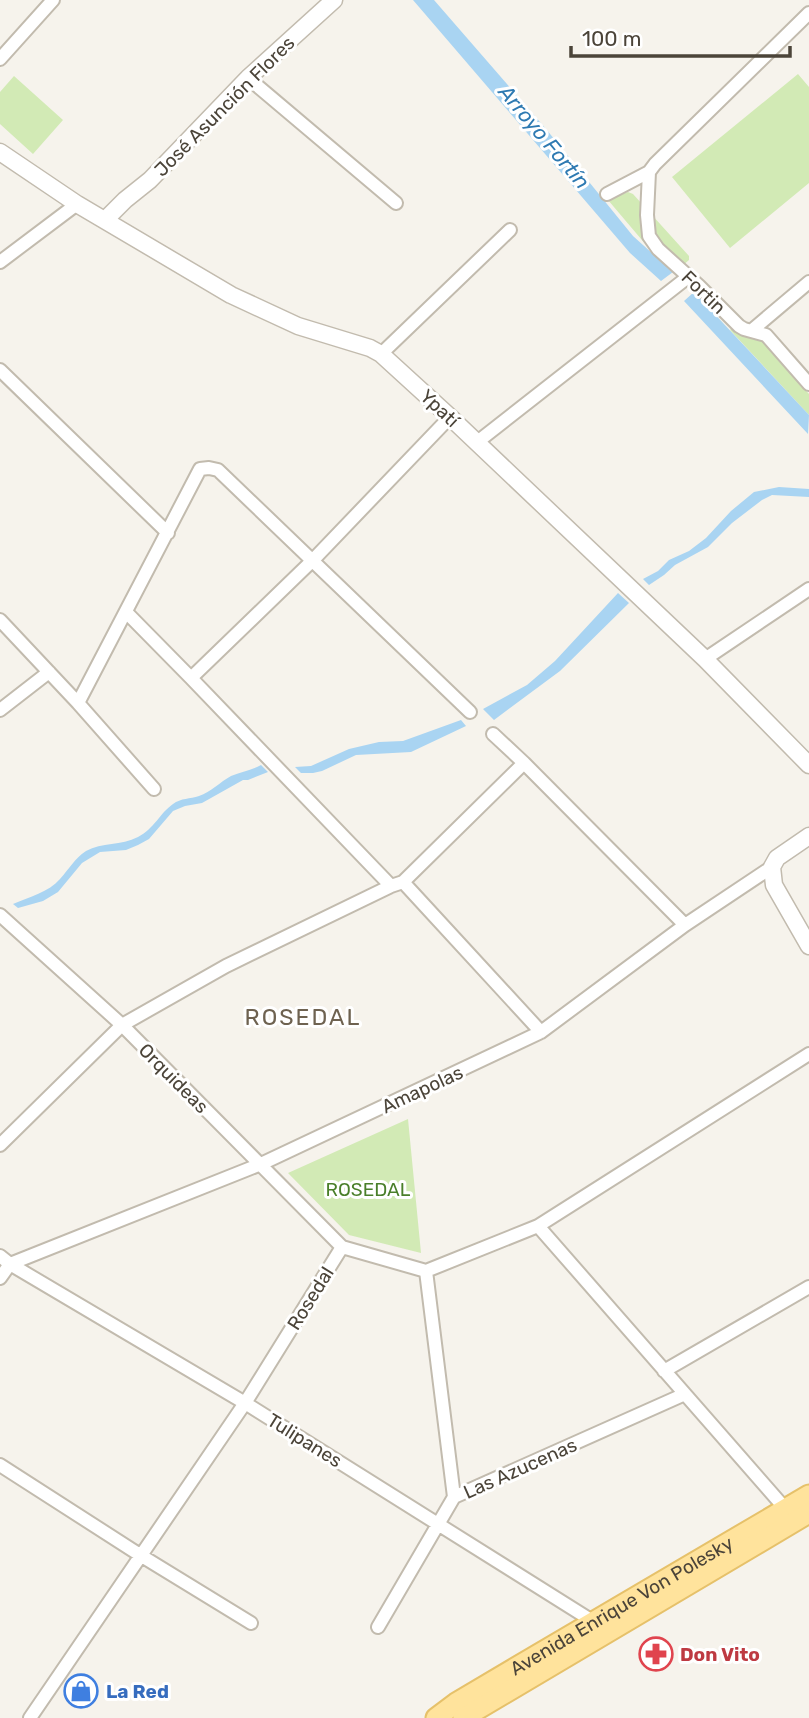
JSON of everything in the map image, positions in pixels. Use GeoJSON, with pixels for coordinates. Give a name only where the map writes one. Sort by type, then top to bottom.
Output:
{"type":"FeatureCollection","features":[{"type":"Feature","properties":{"kind":"main road","name":"Avenida Enrique Von Polesky"},"geometry":{"type":"LineString","coordinates":[[436,1718],[456,1703],[598,1628],[797,1514],[809,1495]]}},
{"type":"Feature","properties":{"kind":"main road","name":"Avenida Enrique Von Polesky"},"geometry":{"type":"LineString","coordinates":[[463,1718],[598,1628]]}},
{"type":"Feature","properties":{"kind":"street"},"geometry":{"type":"LineString","coordinates":[[0,59],[53,0]]}},
{"type":"Feature","properties":{"kind":"street","name":"José Asunción Flores"},"geometry":{"type":"LineString","coordinates":[[109,216],[150,180],[248,78],[334,0]]}},
{"type":"Feature","properties":{"kind":"street"},"geometry":{"type":"LineString","coordinates":[[607,194],[649,173],[655,164],[809,13]]}},
{"type":"Feature","properties":{"kind":"street"},"geometry":{"type":"LineString","coordinates":[[248,78],[396,203]]}},
{"type":"Feature","properties":{"kind":"street","name":"Ypatí"},"geometry":{"type":"LineString","coordinates":[[0,152],[72,208],[109,216],[231,295],[298,326],[370,348],[381,354],[705,659],[809,765]]}},
{"type":"Feature","properties":{"kind":"street","name":"Fortin"},"geometry":{"type":"LineString","coordinates":[[649,173],[649,236],[658,249],[739,326],[766,335],[809,384]]}},
{"type":"Feature","properties":{"kind":"street"},"geometry":{"type":"LineString","coordinates":[[0,262],[72,208]]}},
{"type":"Feature","properties":{"kind":"street"},"geometry":{"type":"LineString","coordinates":[[381,354],[510,230]]}},
{"type":"Feature","properties":{"kind":"street"},"geometry":{"type":"LineString","coordinates":[[476,443],[688,277]]}},
{"type":"Feature","properties":{"kind":"street"},"geometry":{"type":"LineString","coordinates":[[751,331],[809,282]]}},
{"type":"Feature","properties":{"kind":"street"},"geometry":{"type":"LineString","coordinates":[[0,370],[168,533]]}},
{"type":"Feature","properties":{"kind":"street"},"geometry":{"type":"LineString","coordinates":[[191,678],[313,560],[450,417]]}},
{"type":"Feature","properties":{"kind":"street"},"geometry":{"type":"LineString","coordinates":[[78,703],[200,469],[209,468],[218,470],[470,712]]}},
{"type":"Feature","properties":{"kind":"street"},"geometry":{"type":"LineString","coordinates":[[705,659],[809,589]]}},
{"type":"Feature","properties":{"kind":"street"},"geometry":{"type":"LineString","coordinates":[[126,612],[541,1032]]}},
{"type":"Feature","properties":{"kind":"street"},"geometry":{"type":"LineString","coordinates":[[0,620],[154,789]]}},
{"type":"Feature","properties":{"kind":"street"},"geometry":{"type":"LineString","coordinates":[[0,710],[49,672]]}},
{"type":"Feature","properties":{"kind":"street"},"geometry":{"type":"LineString","coordinates":[[494,734],[685,925]]}},
{"type":"Feature","properties":{"kind":"street"},"geometry":{"type":"LineString","coordinates":[[0,1145],[122,1025],[226,966],[397,884],[524,763]]}},
{"type":"Feature","properties":{"kind":"street","name":"Amapolas"},"geometry":{"type":"LineString","coordinates":[[5,1260],[261,1164],[541,1032],[685,925],[772,867],[778,858],[809,836]]}},
{"type":"Feature","properties":{"kind":"street"},"geometry":{"type":"LineString","coordinates":[[772,867],[774,885],[809,946]]}},
{"type":"Feature","properties":{"kind":"street","name":"Orquideas"},"geometry":{"type":"LineString","coordinates":[[0,915],[122,1025],[342,1247]]}},
{"type":"Feature","properties":{"kind":"street"},"geometry":{"type":"LineString","coordinates":[[454,1497],[426,1270],[538,1226],[809,1054]]}},
{"type":"Feature","properties":{"kind":"street"},"geometry":{"type":"LineString","coordinates":[[538,1226],[664,1371],[797,1514]]}},
{"type":"Feature","properties":{"kind":"street","name":"Rosedal"},"geometry":{"type":"LineString","coordinates":[[30,1718],[244,1402],[342,1247],[426,1270]]}},
{"type":"Feature","properties":{"kind":"street"},"geometry":{"type":"LineString","coordinates":[[0,1278],[5,1260]]}},
{"type":"Feature","properties":{"kind":"street","name":"Tulipanes"},"geometry":{"type":"LineString","coordinates":[[5,1260],[244,1402],[598,1628]]}},
{"type":"Feature","properties":{"kind":"street"},"geometry":{"type":"LineString","coordinates":[[664,1371],[809,1287]]}},
{"type":"Feature","properties":{"kind":"street","name":"Las Azucenas"},"geometry":{"type":"LineString","coordinates":[[379,1627],[454,1497],[685,1394]]}},
{"type":"Feature","properties":{"kind":"street"},"geometry":{"type":"LineString","coordinates":[[0,1465],[251,1623]]}},
{"type":"Feature","properties":{"kind":"green space"},"geometry":{"type":"Polygon","coordinates":[[[798,74],[809,87],[809,183],[730,248],[672,177],[798,74]]]}},
{"type":"Feature","properties":{"kind":"green space"},"geometry":{"type":"Polygon","coordinates":[[[14,76],[63,120],[33,154],[0,124],[0,92],[14,76]]]}},
{"type":"Feature","properties":{"kind":"green space"},"geometry":{"type":"Polygon","coordinates":[[[628,192],[633,194],[689,256],[689,260],[675,272],[647,246],[608,200],[628,192]]]}},
{"type":"Feature","properties":{"kind":"green space"},"geometry":{"type":"Polygon","coordinates":[[[730,330],[747,337],[762,340],[809,394],[809,415],[730,330]]]}},
{"type":"Feature","properties":{"kind":"green space","name":"ROSEDAL"},"geometry":{"type":"Polygon","coordinates":[[[408,1119],[421,1253],[349,1235],[288,1173],[408,1119]]]}},
{"type":"Feature","properties":{"kind":"water","name":"Arroyo Fortín"},"geometry":{"type":"Polygon","coordinates":[[[413,0],[434,0],[546,129],[633,236],[673,272],[661,281],[630,253],[413,0]]]}},
{"type":"Feature","properties":{"kind":"water"},"geometry":{"type":"Polygon","coordinates":[[[694,292],[809,415],[808,434],[684,301],[694,292]]]}},
{"type":"Feature","properties":{"kind":"water"},"geometry":{"type":"Polygon","coordinates":[[[779,487],[809,489],[809,497],[772,495],[732,523],[708,547],[675,565],[649,585],[643,579],[706,538],[731,511],[754,492],[779,487]]]}},
{"type":"Feature","properties":{"kind":"water"},"geometry":{"type":"Polygon","coordinates":[[[618,593],[629,603],[560,671],[494,720],[483,709],[527,685],[555,661],[618,593]]]}},
{"type":"Feature","properties":{"kind":"water"},"geometry":{"type":"Polygon","coordinates":[[[461,720],[466,726],[411,752],[356,755],[313,773],[301,773],[295,767],[311,766],[349,749],[379,742],[403,741],[461,720]]]}},
{"type":"Feature","properties":{"kind":"water"},"geometry":{"type":"Polygon","coordinates":[[[261,765],[268,772],[243,780],[202,803],[173,811],[149,839],[126,850],[100,852],[82,863],[58,892],[43,901],[18,908],[13,904],[50,887],[86,851],[138,837],[176,802],[203,794],[231,776],[261,765]]]}},
{"type":"Feature","properties":{"kind":"place","name":"Don Vito"},"geometry":{"type":"Point","coordinates":[656,1654]}},
{"type":"Feature","properties":{"kind":"place","name":"La Red"},"geometry":{"type":"Point","coordinates":[81,1691]}},
{"type":"Feature","properties":{"kind":"district","name":"ROSEDAL"},"geometry":{"type":"Point","coordinates":[303,1017]}}]}
